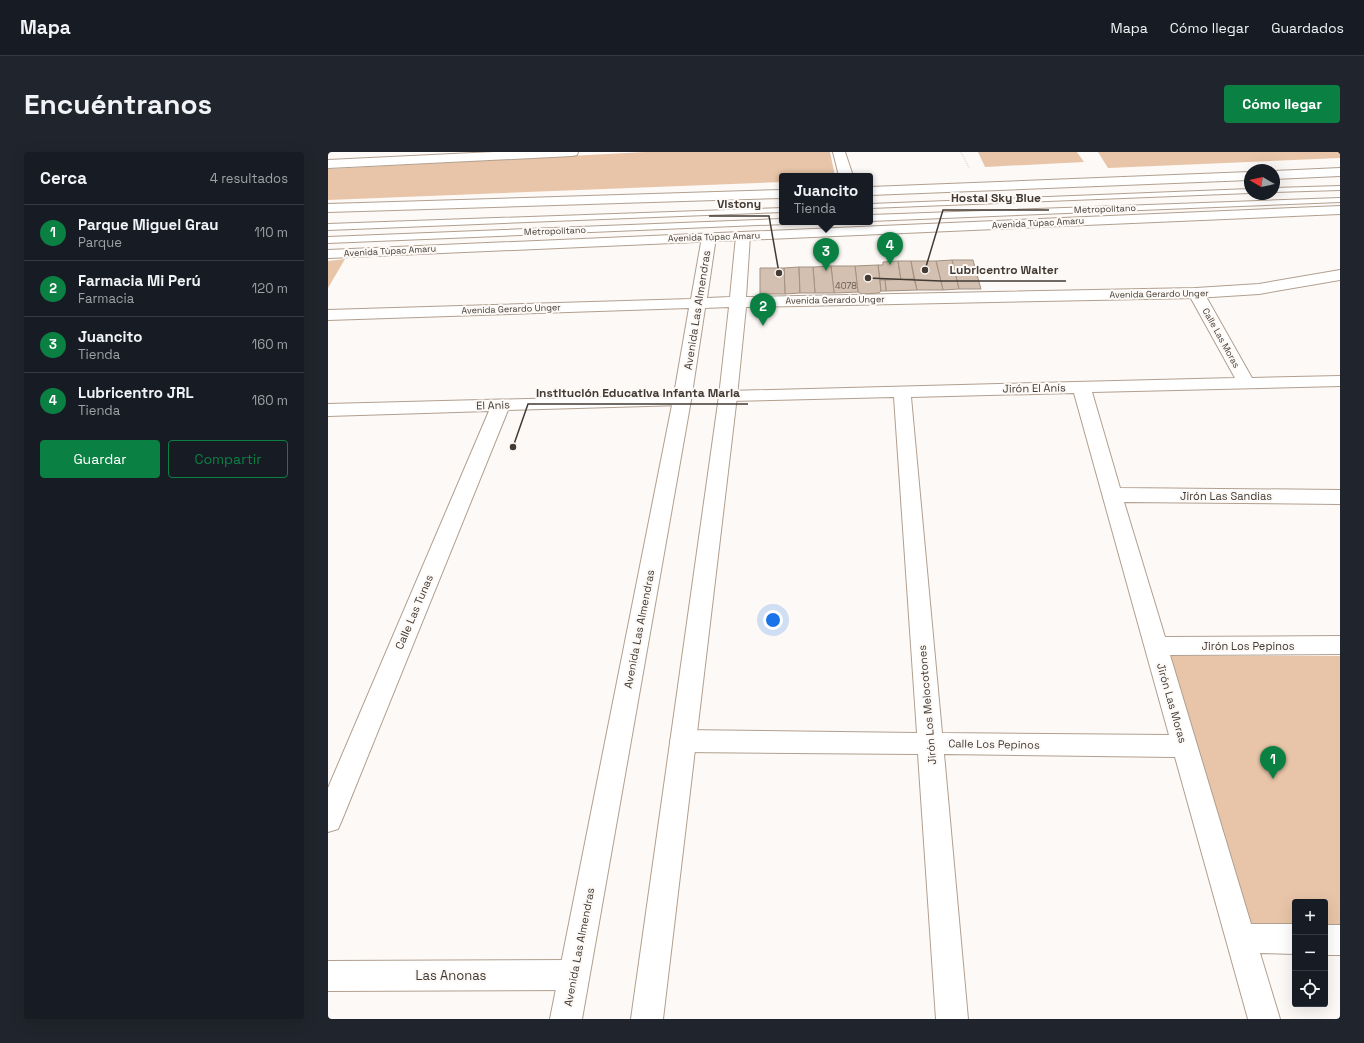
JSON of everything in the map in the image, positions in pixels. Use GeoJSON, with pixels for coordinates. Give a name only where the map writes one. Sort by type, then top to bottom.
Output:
{"type":"FeatureCollection","features":[{"type":"Feature","properties":{"kind":"street"},"geometry":{"type":"LineString","coordinates":[[328,164],[463,155],[572,152]]}},
{"type":"Feature","properties":{"kind":"street"},"geometry":{"type":"LineString","coordinates":[[839,152],[845,173]]}},
{"type":"Feature","properties":{"kind":"street"},"geometry":{"type":"LineString","coordinates":[[1280,175],[1340,172]]}},
{"type":"Feature","properties":{"kind":"street"},"geometry":{"type":"LineString","coordinates":[[873,191],[1244,176]]}},
{"type":"Feature","properties":{"kind":"street"},"geometry":{"type":"LineString","coordinates":[[328,208],[779,194]]}},
{"type":"Feature","properties":{"kind":"street","name":"Avenida Túpac Amaru"},"geometry":{"type":"LineString","coordinates":[[328,254],[1340,210]]}},
{"type":"Feature","properties":{"kind":"street"},"geometry":{"type":"LineString","coordinates":[[646,1019],[728,396],[743,236]]}},
{"type":"Feature","properties":{"kind":"street","name":"Avenida Las Almendras"},"geometry":{"type":"LineString","coordinates":[[566,1019],[682,400],[709,237]]}},
{"type":"Feature","properties":{"kind":"street","name":"Avenida Gerardo Unger"},"geometry":{"type":"LineString","coordinates":[[328,315],[698,303],[1196,293],[1259,289],[1340,275]]}},
{"type":"Feature","properties":{"kind":"street","name":"Calle Las Moras"},"geometry":{"type":"LineString","coordinates":[[1196,293],[1246,383]]}},
{"type":"Feature","properties":{"kind":"street","name":"Jirón El Anís"},"geometry":{"type":"LineString","coordinates":[[728,396],[1340,381]]}},
{"type":"Feature","properties":{"kind":"street","name":"Jirón Las Moras"},"geometry":{"type":"LineString","coordinates":[[1081,387],[1264,1019]]}},
{"type":"Feature","properties":{"kind":"street","name":"Jirón Los Melocotones"},"geometry":{"type":"LineString","coordinates":[[902,391],[952,1019]]}},
{"type":"Feature","properties":{"kind":"street","name":"El Anis"},"geometry":{"type":"LineString","coordinates":[[328,410],[682,400]]}},
{"type":"Feature","properties":{"kind":"street","name":"Calle Las Tunas"},"geometry":{"type":"LineString","coordinates":[[328,820],[501,405]]}},
{"type":"Feature","properties":{"kind":"street","name":"Jirón Las Sandias"},"geometry":{"type":"LineString","coordinates":[[1112,495],[1340,496]]}},
{"type":"Feature","properties":{"kind":"street","name":"Jirón Los Pepinos"},"geometry":{"type":"LineString","coordinates":[[1156,646],[1340,645]]}},
{"type":"Feature","properties":{"kind":"street","name":"Calle Los Pepinos"},"geometry":{"type":"LineString","coordinates":[[683,741],[1185,746]]}},
{"type":"Feature","properties":{"kind":"street"},"geometry":{"type":"LineString","coordinates":[[1241,938],[1292,939]]}},
{"type":"Feature","properties":{"kind":"street"},"geometry":{"type":"LineString","coordinates":[[1328,940],[1340,940]]}},
{"type":"Feature","properties":{"kind":"street","name":"Las Anonas"},"geometry":{"type":"LineString","coordinates":[[328,976],[574,975]]}},
{"type":"Feature","properties":{"kind":"lane"},"geometry":{"type":"LineString","coordinates":[[1280,190],[1340,188]]}},
{"type":"Feature","properties":{"kind":"lane","name":"Metropolitano"},"geometry":{"type":"LineString","coordinates":[[873,206],[1244,191]]}},
{"type":"Feature","properties":{"kind":"lane","name":"Metropolitano"},"geometry":{"type":"LineString","coordinates":[[873,218],[1340,200]]}},
{"type":"Feature","properties":{"kind":"lane","name":"Metropolitano"},"geometry":{"type":"LineString","coordinates":[[328,227],[779,210]]}},
{"type":"Feature","properties":{"kind":"lane","name":"Metropolitano"},"geometry":{"type":"LineString","coordinates":[[328,240],[779,222]]}},
{"type":"Feature","properties":{"kind":"shaded area"},"geometry":{"type":"Polygon","coordinates":[[[645,152],[830,152],[834,173],[779,173],[779,182],[328,200],[328,169],[645,152]]]}},
{"type":"Feature","properties":{"kind":"shaded area"},"geometry":{"type":"Polygon","coordinates":[[[978,152],[1077,152],[1084,162],[985,167],[978,152]]]}},
{"type":"Feature","properties":{"kind":"shaded area"},"geometry":{"type":"Polygon","coordinates":[[[1098,152],[1340,152],[1340,158],[1108,168],[1098,152]]]}},
{"type":"Feature","properties":{"kind":"shaded area"},"geometry":{"type":"Polygon","coordinates":[[[345,259],[328,288],[328,261],[345,259]]]}},
{"type":"Feature","properties":{"kind":"shaded area"},"geometry":{"type":"Polygon","coordinates":[[[1169,656],[1340,656],[1340,928],[1328,928],[1328,899],[1292,899],[1292,928],[1251,928],[1169,656]]]}},
{"type":"Feature","properties":{"kind":"building"},"geometry":{"type":"Polygon","coordinates":[[[952,260],[973,260],[981,289],[959,289],[952,260]]]}},
{"type":"Feature","properties":{"kind":"building"},"geometry":{"type":"Polygon","coordinates":[[[952,260],[959,289],[943,290],[936,261],[952,260]]]}},
{"type":"Feature","properties":{"kind":"building"},"geometry":{"type":"Polygon","coordinates":[[[898,261],[901,280],[880,280],[878,265],[883,265],[883,262],[898,261]]]}},
{"type":"Feature","properties":{"kind":"building"},"geometry":{"type":"Polygon","coordinates":[[[898,261],[911,261],[914,279],[901,280],[898,261]]]}},
{"type":"Feature","properties":{"kind":"building"},"geometry":{"type":"Polygon","coordinates":[[[911,261],[936,261],[943,290],[917,290],[911,261]]]}},
{"type":"Feature","properties":{"kind":"building"},"geometry":{"type":"Polygon","coordinates":[[[878,265],[881,291],[879,293],[862,294],[858,292],[855,266],[878,265]]]}},
{"type":"Feature","properties":{"kind":"building"},"geometry":{"type":"Polygon","coordinates":[[[831,266],[855,266],[858,292],[834,293],[831,266]]]}},
{"type":"Feature","properties":{"kind":"building"},"geometry":{"type":"Polygon","coordinates":[[[831,266],[834,293],[815,293],[813,267],[831,266]]]}},
{"type":"Feature","properties":{"kind":"building"},"geometry":{"type":"Polygon","coordinates":[[[799,267],[800,293],[785,294],[784,268],[799,267]]]}},
{"type":"Feature","properties":{"kind":"building"},"geometry":{"type":"Polygon","coordinates":[[[799,267],[813,267],[815,293],[800,293],[799,267]]]}},
{"type":"Feature","properties":{"kind":"building"},"geometry":{"type":"Polygon","coordinates":[[[760,268],[784,268],[785,294],[760,294],[760,268]]]}},
{"type":"Feature","properties":{"kind":"building"},"geometry":{"type":"Polygon","coordinates":[[[914,279],[917,290],[886,291],[885,280],[914,279]]]}},
{"type":"Feature","properties":{"kind":"building"},"geometry":{"type":"Polygon","coordinates":[[[880,280],[885,280],[886,291],[881,291],[880,280]]]}},
{"type":"Feature","properties":{"kind":"place","name":"Lubricentro JRL"},"geometry":{"type":"Point","coordinates":[890,265]}},
{"type":"Feature","properties":{"kind":"place","name":"Hostal Sky Blue"},"geometry":{"type":"Point","coordinates":[925,270]}},
{"type":"Feature","properties":{"kind":"place","name":"Juancito"},"geometry":{"type":"Point","coordinates":[826,271]}},
{"type":"Feature","properties":{"kind":"place","name":"Vistony"},"geometry":{"type":"Point","coordinates":[779,273]}},
{"type":"Feature","properties":{"kind":"place","name":"Lubricentro Walter"},"geometry":{"type":"Point","coordinates":[868,278]}},
{"type":"Feature","properties":{"kind":"place","name":"Farmacia Mi Perú"},"geometry":{"type":"Point","coordinates":[763,326]}},
{"type":"Feature","properties":{"kind":"place","name":"Institución Educativa Infanta Maria"},"geometry":{"type":"Point","coordinates":[513,447]}},
{"type":"Feature","properties":{"kind":"place","name":"Parque Miguel Grau"},"geometry":{"type":"Point","coordinates":[1273,779]}}]}
